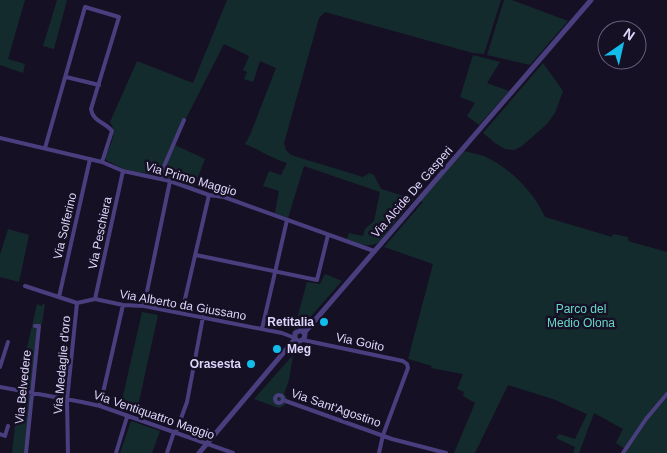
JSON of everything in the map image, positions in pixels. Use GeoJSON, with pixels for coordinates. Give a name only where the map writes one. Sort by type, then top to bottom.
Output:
{"type":"FeatureCollection","features":[{"type":"Feature","properties":{"kind":"street","name":"Via Alcide De Gasperi"},"geometry":{"type":"LineString","coordinates":[[199,453],[591,0]]}},
{"type":"Feature","properties":{"kind":"street"},"geometry":{"type":"LineString","coordinates":[[45,148],[85,7],[119,17],[91,109],[95,120],[108,126],[112,131],[112,136],[102,162]]}},
{"type":"Feature","properties":{"kind":"street"},"geometry":{"type":"LineString","coordinates":[[66,77],[99,85]]}},
{"type":"Feature","properties":{"kind":"street"},"geometry":{"type":"LineString","coordinates":[[161,179],[184,120]]}},
{"type":"Feature","properties":{"kind":"street","name":"Via Primo Maggio"},"geometry":{"type":"LineString","coordinates":[[0,138],[102,162],[123,171],[170,181],[209,195],[224,197],[374,251]]}},
{"type":"Feature","properties":{"kind":"street","name":"Via Solferino"},"geometry":{"type":"LineString","coordinates":[[59,297],[90,159]]}},
{"type":"Feature","properties":{"kind":"street","name":"Via Peschiera"},"geometry":{"type":"LineString","coordinates":[[95,299],[123,171]]}},
{"type":"Feature","properties":{"kind":"street"},"geometry":{"type":"LineString","coordinates":[[144,306],[170,181]]}},
{"type":"Feature","properties":{"kind":"street"},"geometry":{"type":"LineString","coordinates":[[182,312],[209,195]]}},
{"type":"Feature","properties":{"kind":"street"},"geometry":{"type":"LineString","coordinates":[[262,329],[287,220]]}},
{"type":"Feature","properties":{"kind":"street"},"geometry":{"type":"LineString","coordinates":[[196,255],[317,280],[328,235]]}},
{"type":"Feature","properties":{"kind":"street","name":"Via Medaglie d'oro"},"geometry":{"type":"LineString","coordinates":[[25,286],[77,303],[67,400],[68,453]]}},
{"type":"Feature","properties":{"kind":"street","name":"Via Alberto da Giussano"},"geometry":{"type":"LineString","coordinates":[[77,303],[95,299],[123,305],[144,306],[300,336]]}},
{"type":"Feature","properties":{"kind":"street"},"geometry":{"type":"LineString","coordinates":[[100,406],[123,305]]}},
{"type":"Feature","properties":{"kind":"street"},"geometry":{"type":"LineString","coordinates":[[167,453],[187,402],[203,317]]}},
{"type":"Feature","properties":{"kind":"street","name":"Via Belvedere"},"geometry":{"type":"LineString","coordinates":[[26,453],[39,326],[35,326]]}},
{"type":"Feature","properties":{"kind":"street","name":"Via Goito"},"geometry":{"type":"LineString","coordinates":[[300,336],[314,341],[403,361],[407,364],[408,368],[383,435]]}},
{"type":"Feature","properties":{"kind":"street"},"geometry":{"type":"LineString","coordinates":[[0,367],[8,342]]}},
{"type":"Feature","properties":{"kind":"street","name":"Via Ventiquattro Maggio"},"geometry":{"type":"LineString","coordinates":[[0,387],[100,406],[233,453]]}},
{"type":"Feature","properties":{"kind":"street"},"geometry":{"type":"LineString","coordinates":[[623,453],[646,419],[667,394]]}},
{"type":"Feature","properties":{"kind":"street","name":"Via Sant'Agostino"},"geometry":{"type":"LineString","coordinates":[[283,400],[383,435],[446,453]]}},
{"type":"Feature","properties":{"kind":"street"},"geometry":{"type":"LineString","coordinates":[[116,453],[128,416]]}},
{"type":"Feature","properties":{"kind":"street"},"geometry":{"type":"LineString","coordinates":[[0,434],[6,436],[8,426]]}},
{"type":"Feature","properties":{"kind":"street"},"geometry":{"type":"LineString","coordinates":[[379,453],[383,435]]}},
{"type":"Feature","properties":{"kind":"street"},"geometry":{"type":"LineString","coordinates":[[426,453],[428,448]]}},
{"type":"Feature","properties":{"kind":"green space"},"geometry":{"type":"Polygon","coordinates":[[[0,0],[25,0],[8,59],[25,64],[23,73],[0,65],[0,0]]]}},
{"type":"Feature","properties":{"kind":"green space"},"geometry":{"type":"Polygon","coordinates":[[[57,0],[67,0],[54,49],[43,46],[57,0]]]}},
{"type":"Feature","properties":{"kind":"green space"},"geometry":{"type":"Polygon","coordinates":[[[227,0],[501,0],[484,54],[473,53],[325,12],[319,18],[284,143],[286,150],[291,155],[363,177],[369,173],[374,175],[381,189],[414,199],[379,242],[367,245],[347,239],[349,233],[363,236],[365,229],[374,221],[380,192],[304,166],[288,218],[275,213],[279,191],[263,186],[269,171],[281,175],[287,163],[245,144],[276,68],[260,61],[253,82],[244,79],[247,72],[243,70],[249,56],[224,44],[179,132],[160,176],[123,169],[106,160],[105,157],[113,135],[110,122],[137,61],[193,83],[227,0]]]}},
{"type":"Feature","properties":{"kind":"green space"},"geometry":{"type":"Polygon","coordinates":[[[504,0],[512,0],[568,21],[530,65],[487,55],[504,0]]]}},
{"type":"Feature","properties":{"kind":"green space"},"geometry":{"type":"Polygon","coordinates":[[[473,55],[500,62],[487,83],[509,91],[479,125],[467,116],[475,103],[460,97],[473,55]]]}},
{"type":"Feature","properties":{"kind":"green space"},"geometry":{"type":"Polygon","coordinates":[[[543,63],[563,91],[555,113],[547,124],[522,146],[514,150],[505,149],[483,133],[543,63]]]}},
{"type":"Feature","properties":{"kind":"green space"},"geometry":{"type":"Polygon","coordinates":[[[175,145],[205,159],[194,187],[163,177],[175,145]]]}},
{"type":"Feature","properties":{"kind":"green space","name":"Parco del Medio Olona"},"geometry":{"type":"Polygon","coordinates":[[[464,151],[484,156],[512,174],[534,198],[545,217],[612,237],[613,234],[628,237],[628,241],[667,252],[667,453],[623,453],[625,449],[616,443],[623,429],[594,413],[579,453],[573,453],[575,447],[556,438],[559,434],[575,439],[587,414],[553,399],[508,385],[475,453],[454,453],[475,403],[463,396],[464,392],[457,389],[463,374],[431,368],[432,366],[408,359],[433,264],[384,247],[423,202],[420,201],[464,151]]]}},
{"type":"Feature","properties":{"kind":"green space"},"geometry":{"type":"Polygon","coordinates":[[[8,229],[29,235],[19,282],[0,277],[0,255],[8,229]]]}},
{"type":"Feature","properties":{"kind":"green space"},"geometry":{"type":"Polygon","coordinates":[[[325,274],[342,281],[305,323],[294,330],[307,282],[320,284],[325,274]]]}},
{"type":"Feature","properties":{"kind":"green space"},"geometry":{"type":"Polygon","coordinates":[[[45,303],[42,325],[38,324],[32,389],[18,387],[24,363],[20,361],[23,351],[26,352],[37,304],[41,306],[45,303]]]}},
{"type":"Feature","properties":{"kind":"green space"},"geometry":{"type":"Polygon","coordinates":[[[142,312],[158,315],[136,415],[120,409],[142,312]]]}},
{"type":"Feature","properties":{"kind":"green space"},"geometry":{"type":"Polygon","coordinates":[[[293,355],[289,380],[284,394],[287,398],[285,405],[279,408],[254,399],[293,355]]]}},
{"type":"Feature","properties":{"kind":"green space"},"geometry":{"type":"Polygon","coordinates":[[[20,394],[31,395],[25,453],[12,453],[15,426],[20,394]]]}},
{"type":"Feature","properties":{"kind":"green space"},"geometry":{"type":"Polygon","coordinates":[[[131,421],[160,431],[152,453],[120,453],[131,421]]]}},
{"type":"Feature","properties":{"kind":"place","name":"Retitalia"},"geometry":{"type":"Point","coordinates":[324,322]}},
{"type":"Feature","properties":{"kind":"place","name":"Meg"},"geometry":{"type":"Point","coordinates":[277,349]}},
{"type":"Feature","properties":{"kind":"place","name":"Orasesta"},"geometry":{"type":"Point","coordinates":[251,364]}}]}
